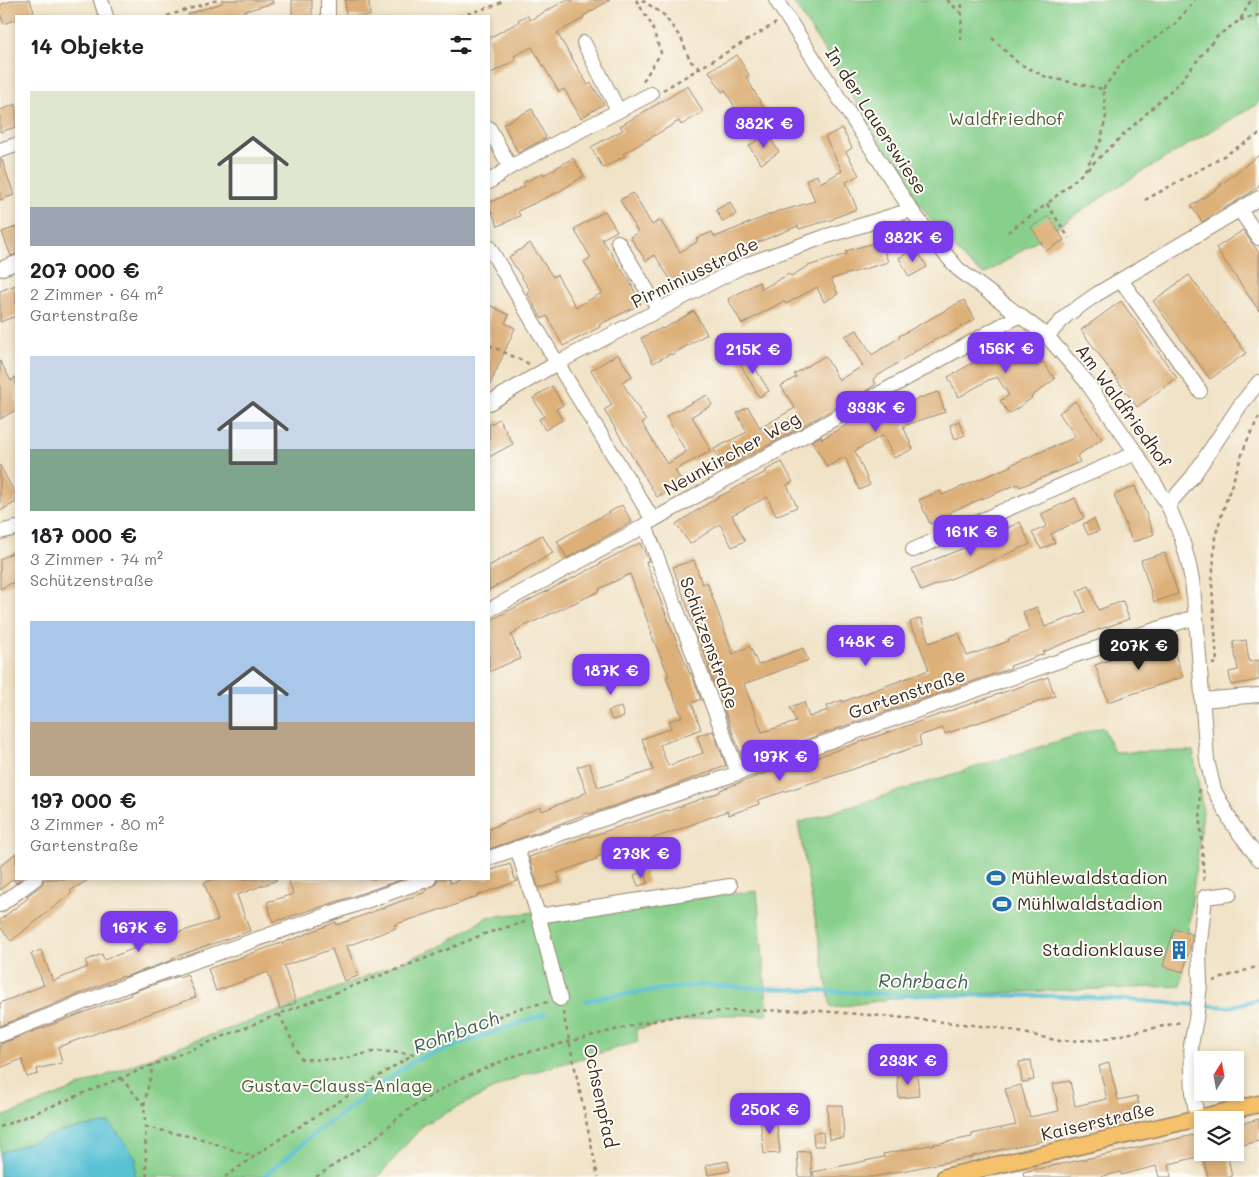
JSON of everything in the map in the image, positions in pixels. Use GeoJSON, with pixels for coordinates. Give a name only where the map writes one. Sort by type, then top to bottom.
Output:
{"type":"FeatureCollection","features":[{"type":"Feature","properties":{"kind":"main road","name":"Kaiserstraße"},"geometry":{"type":"LineString","coordinates":[[1230,1111],[1259,1104]]}},
{"type":"Feature","properties":{"kind":"main road","name":"Kaiserstraße"},"geometry":{"type":"LineString","coordinates":[[945,1177],[1194,1120]]}},
{"type":"Feature","properties":{"kind":"street"},"geometry":{"type":"LineString","coordinates":[[101,0],[106,15]]}},
{"type":"Feature","properties":{"kind":"street"},"geometry":{"type":"LineString","coordinates":[[328,0],[328,15]]}},
{"type":"Feature","properties":{"kind":"street","name":"In der Lauerswiese"},"geometry":{"type":"LineString","coordinates":[[776,0],[911,210],[958,269],[1020,315]]}},
{"type":"Feature","properties":{"kind":"street"},"geometry":{"type":"LineString","coordinates":[[584,43],[618,110]]}},
{"type":"Feature","properties":{"kind":"street"},"geometry":{"type":"LineString","coordinates":[[490,181],[510,167],[618,110],[646,89]]}},
{"type":"Feature","properties":{"kind":"street"},"geometry":{"type":"LineString","coordinates":[[490,130],[510,167]]}},
{"type":"Feature","properties":{"kind":"street"},"geometry":{"type":"LineString","coordinates":[[0,150],[15,144]]}},
{"type":"Feature","properties":{"kind":"street"},"geometry":{"type":"LineString","coordinates":[[1047,336],[1067,315],[1097,294],[1259,198]]}},
{"type":"Feature","properties":{"kind":"street","name":"Pirminiusstraße"},"geometry":{"type":"LineString","coordinates":[[490,402],[557,363],[746,265],[911,210]]}},
{"type":"Feature","properties":{"kind":"street"},"geometry":{"type":"LineString","coordinates":[[1240,210],[1259,238]]}},
{"type":"Feature","properties":{"kind":"street"},"geometry":{"type":"LineString","coordinates":[[618,242],[659,310]]}},
{"type":"Feature","properties":{"kind":"street","name":"Schützenstraße"},"geometry":{"type":"LineString","coordinates":[[490,249],[649,522],[738,773]]}},
{"type":"Feature","properties":{"kind":"street"},"geometry":{"type":"LineString","coordinates":[[0,269],[15,262]]}},
{"type":"Feature","properties":{"kind":"street"},"geometry":{"type":"LineString","coordinates":[[1121,280],[1200,391]]}},
{"type":"Feature","properties":{"kind":"street","name":"Am Waldfriedhof"},"geometry":{"type":"LineString","coordinates":[[1020,315],[1047,336],[1085,380],[1136,453],[1168,505],[1181,536],[1188,560],[1196,617],[1207,760],[1214,790],[1232,825],[1259,859]]}},
{"type":"Feature","properties":{"kind":"street","name":"Neunkircher Weg"},"geometry":{"type":"LineString","coordinates":[[490,609],[1020,315]]}},
{"type":"Feature","properties":{"kind":"street"},"geometry":{"type":"LineString","coordinates":[[1168,505],[1193,476],[1235,412],[1259,382]]}},
{"type":"Feature","properties":{"kind":"street"},"geometry":{"type":"LineString","coordinates":[[913,550],[1136,453]]}},
{"type":"Feature","properties":{"kind":"street"},"geometry":{"type":"LineString","coordinates":[[0,532],[15,528]]}},
{"type":"Feature","properties":{"kind":"street","name":"Gartenstraße"},"geometry":{"type":"LineString","coordinates":[[490,858],[1082,653],[1196,617]]}},
{"type":"Feature","properties":{"kind":"street"},"geometry":{"type":"LineString","coordinates":[[1202,700],[1259,695]]}},
{"type":"Feature","properties":{"kind":"street"},"geometry":{"type":"LineString","coordinates":[[516,848],[538,917],[560,999]]}},
{"type":"Feature","properties":{"kind":"street"},"geometry":{"type":"LineString","coordinates":[[0,905],[34,880]]}},
{"type":"Feature","properties":{"kind":"street"},"geometry":{"type":"LineString","coordinates":[[0,1035],[138,981],[426,880]]}},
{"type":"Feature","properties":{"kind":"street"},"geometry":{"type":"LineString","coordinates":[[538,917],[730,886]]}},
{"type":"Feature","properties":{"kind":"street"},"geometry":{"type":"LineString","coordinates":[[1196,1111],[1191,1045],[1200,985],[1199,951],[1205,898],[1230,894]]}},
{"type":"Feature","properties":{"kind":"path"},"geometry":{"type":"LineString","coordinates":[[170,15],[217,0]]}},
{"type":"Feature","properties":{"kind":"path"},"geometry":{"type":"LineString","coordinates":[[492,0],[493,6]]}},
{"type":"Feature","properties":{"kind":"path"},"geometry":{"type":"LineString","coordinates":[[463,15],[506,0]]}},
{"type":"Feature","properties":{"kind":"path"},"geometry":{"type":"LineString","coordinates":[[636,0],[651,24],[661,53],[646,89],[658,93],[786,17]]}},
{"type":"Feature","properties":{"kind":"path"},"geometry":{"type":"LineString","coordinates":[[642,0],[664,15],[682,40],[690,61],[701,68]]}},
{"type":"Feature","properties":{"kind":"path"},"geometry":{"type":"LineString","coordinates":[[947,0],[962,13]]}},
{"type":"Feature","properties":{"kind":"path"},"geometry":{"type":"LineString","coordinates":[[961,40],[962,0]]}},
{"type":"Feature","properties":{"kind":"path"},"geometry":{"type":"LineString","coordinates":[[1084,172],[1101,140],[1106,116],[1103,89],[1124,60],[1174,24],[1195,0]]}},
{"type":"Feature","properties":{"kind":"path"},"geometry":{"type":"LineString","coordinates":[[1240,20],[1252,0]]}},
{"type":"Feature","properties":{"kind":"path"},"geometry":{"type":"LineString","coordinates":[[1008,232],[1047,204],[1084,172],[1180,81],[1216,37],[1240,20],[1259,15]]}},
{"type":"Feature","properties":{"kind":"path"},"geometry":{"type":"LineString","coordinates":[[992,38],[1018,63],[1046,77],[1103,89]]}},
{"type":"Feature","properties":{"kind":"path"},"geometry":{"type":"LineString","coordinates":[[1145,200],[1214,162],[1259,134]]}},
{"type":"Feature","properties":{"kind":"path"},"geometry":{"type":"LineString","coordinates":[[1047,204],[1069,238]]}},
{"type":"Feature","properties":{"kind":"path"},"geometry":{"type":"LineString","coordinates":[[490,345],[544,371]]}},
{"type":"Feature","properties":{"kind":"path"},"geometry":{"type":"LineString","coordinates":[[1199,666],[1217,663],[1212,585],[1215,537],[1246,443],[1259,416]]}},
{"type":"Feature","properties":{"kind":"path"},"geometry":{"type":"LineString","coordinates":[[1198,781],[1205,898]]}},
{"type":"Feature","properties":{"kind":"path"},"geometry":{"type":"LineString","coordinates":[[0,1127],[279,1014],[484,934],[538,917]]}},
{"type":"Feature","properties":{"kind":"path"},"geometry":{"type":"LineString","coordinates":[[1200,985],[1259,966]]}},
{"type":"Feature","properties":{"kind":"path"},"geometry":{"type":"LineString","coordinates":[[226,1177],[272,1144],[414,1054],[441,1039],[520,1008],[560,999]]}},
{"type":"Feature","properties":{"kind":"path"},"geometry":{"type":"LineString","coordinates":[[316,1177],[374,1139],[405,1112],[455,1081],[516,1055],[677,1016],[723,1010],[808,1010],[1001,1028],[1060,1041],[1098,1040],[1196,1019]]}},
{"type":"Feature","properties":{"kind":"path"},"geometry":{"type":"LineString","coordinates":[[279,1014],[301,1058],[337,1060],[377,1051],[414,1054]]}},
{"type":"Feature","properties":{"kind":"path","name":"Ochsenpfad"},"geometry":{"type":"LineString","coordinates":[[566,1023],[598,1177]]}},
{"type":"Feature","properties":{"kind":"path"},"geometry":{"type":"LineString","coordinates":[[147,1177],[144,1105],[153,1065]]}},
{"type":"Feature","properties":{"kind":"path"},"geometry":{"type":"LineString","coordinates":[[121,1078],[144,1105]]}},
{"type":"Feature","properties":{"kind":"path"},"geometry":{"type":"LineString","coordinates":[[145,1127],[202,1138],[253,1157]]}},
{"type":"Feature","properties":{"kind":"green space","name":"Waldfriedhof"},"geometry":{"type":"Polygon","coordinates":[[[792,0],[1259,0],[1259,103],[1133,177],[984,275],[965,260],[924,211],[792,0]]]}},
{"type":"Feature","properties":{"kind":"green space","name":"Mühlwaldstadion"},"geometry":{"type":"Polygon","coordinates":[[[1103,727],[1114,752],[1193,751],[1203,812],[1181,986],[912,996],[831,1008],[798,823],[1103,727]]]}},
{"type":"Feature","properties":{"kind":"green space","name":"Gustav-Clauss-Anlage"},"geometry":{"type":"Polygon","coordinates":[[[757,891],[768,1015],[720,1015],[636,1029],[638,1042],[520,1076],[424,1124],[378,1177],[0,1177],[0,1118],[180,1046],[282,1010],[446,944],[487,917],[535,912],[537,920],[757,891]]]}},
{"type":"Feature","properties":{"kind":"water"},"geometry":{"type":"Polygon","coordinates":[[[110,1123],[136,1158],[135,1177],[0,1177],[0,1153],[62,1131],[110,1123]]]}},
{"type":"Feature","properties":{"kind":"building"},"geometry":{"type":"Polygon","coordinates":[[[14,0],[30,0],[34,12],[26,15],[15,15],[15,19],[4,24],[0,14],[0,5],[14,0]]]}},
{"type":"Feature","properties":{"kind":"building"},"geometry":{"type":"Polygon","coordinates":[[[222,0],[272,0],[273,3],[242,12],[243,15],[188,14],[222,3],[222,0]]]}},
{"type":"Feature","properties":{"kind":"building"},"geometry":{"type":"Polygon","coordinates":[[[292,0],[312,0],[312,15],[292,15],[292,0]]]}},
{"type":"Feature","properties":{"kind":"building"},"geometry":{"type":"Polygon","coordinates":[[[345,0],[369,0],[370,15],[346,15],[345,0]]]}},
{"type":"Feature","properties":{"kind":"building"},"geometry":{"type":"Polygon","coordinates":[[[566,0],[610,0],[583,16],[584,18],[557,33],[588,85],[591,83],[604,104],[581,118],[564,89],[559,92],[532,47],[514,56],[516,60],[490,73],[490,37],[519,22],[518,20],[527,15],[530,20],[566,0]]]}},
{"type":"Feature","properties":{"kind":"building"},"geometry":{"type":"Polygon","coordinates":[[[737,55],[749,75],[746,77],[765,110],[743,122],[725,90],[722,92],[709,71],[737,55]]]}},
{"type":"Feature","properties":{"kind":"building"},"geometry":{"type":"Polygon","coordinates":[[[688,86],[703,112],[681,125],[679,121],[603,168],[591,147],[623,130],[620,126],[688,86]]]}},
{"type":"Feature","properties":{"kind":"building"},"geometry":{"type":"Polygon","coordinates":[[[15,104],[15,127],[0,132],[0,110],[15,104]]]}},
{"type":"Feature","properties":{"kind":"building"},"geometry":{"type":"Polygon","coordinates":[[[532,109],[546,138],[518,153],[503,124],[532,109]]]}},
{"type":"Feature","properties":{"kind":"building"},"geometry":{"type":"Polygon","coordinates":[[[842,128],[852,148],[846,152],[859,175],[846,182],[857,209],[834,219],[799,229],[798,226],[749,246],[748,244],[698,268],[700,271],[675,287],[655,255],[646,261],[630,237],[638,232],[620,200],[633,193],[652,225],[660,220],[680,252],[697,242],[696,239],[712,232],[715,237],[781,210],[815,201],[806,180],[817,175],[820,183],[842,171],[825,137],[842,128]]]}},
{"type":"Feature","properties":{"kind":"building"},"geometry":{"type":"Polygon","coordinates":[[[767,133],[779,152],[761,164],[749,146],[767,133]]]}},
{"type":"Feature","properties":{"kind":"building"},"geometry":{"type":"Polygon","coordinates":[[[1259,155],[1259,186],[1202,222],[1191,206],[1221,186],[1259,155]]]}},
{"type":"Feature","properties":{"kind":"building"},"geometry":{"type":"Polygon","coordinates":[[[573,158],[584,176],[558,192],[518,211],[520,216],[498,226],[490,208],[490,203],[525,186],[523,183],[543,173],[544,175],[573,158]]]}},
{"type":"Feature","properties":{"kind":"building"},"geometry":{"type":"Polygon","coordinates":[[[0,160],[2,160],[14,195],[0,200],[0,160]]]}},
{"type":"Feature","properties":{"kind":"building"},"geometry":{"type":"Polygon","coordinates":[[[730,202],[736,214],[723,222],[716,210],[730,202]]]}},
{"type":"Feature","properties":{"kind":"building"},"geometry":{"type":"Polygon","coordinates":[[[605,211],[617,231],[602,239],[628,278],[641,304],[563,346],[547,316],[542,319],[527,292],[530,290],[509,257],[530,243],[553,277],[557,275],[576,307],[602,293],[584,262],[591,258],[574,229],[605,211]]]}},
{"type":"Feature","properties":{"kind":"building"},"geometry":{"type":"Polygon","coordinates":[[[1049,216],[1064,240],[1046,251],[1031,227],[1049,216]]]}},
{"type":"Feature","properties":{"kind":"building"},"geometry":{"type":"Polygon","coordinates":[[[15,227],[15,254],[11,256],[2,232],[15,227]]]}},
{"type":"Feature","properties":{"kind":"building"},"geometry":{"type":"Polygon","coordinates":[[[1243,230],[1259,253],[1259,311],[1216,248],[1243,230]]]}},
{"type":"Feature","properties":{"kind":"building"},"geometry":{"type":"Polygon","coordinates":[[[881,241],[888,262],[831,279],[838,294],[824,302],[817,287],[786,304],[784,301],[742,324],[728,299],[759,282],[762,289],[808,266],[847,254],[846,251],[881,241]]]}},
{"type":"Feature","properties":{"kind":"building"},"geometry":{"type":"Polygon","coordinates":[[[916,248],[927,267],[909,277],[899,258],[916,248]]]}},
{"type":"Feature","properties":{"kind":"building"},"geometry":{"type":"Polygon","coordinates":[[[1189,275],[1246,353],[1210,379],[1153,301],[1189,275]]]}},
{"type":"Feature","properties":{"kind":"building"},"geometry":{"type":"Polygon","coordinates":[[[15,285],[15,316],[0,322],[0,291],[15,285]]]}},
{"type":"Feature","properties":{"kind":"building"},"geometry":{"type":"Polygon","coordinates":[[[964,300],[975,319],[922,347],[873,379],[876,384],[869,389],[725,469],[714,449],[747,432],[737,413],[748,407],[760,428],[795,408],[781,386],[796,377],[794,374],[825,356],[839,380],[863,366],[845,336],[857,330],[872,355],[899,336],[964,300]]]}},
{"type":"Feature","properties":{"kind":"building"},"geometry":{"type":"Polygon","coordinates":[[[1121,301],[1177,378],[1137,407],[1081,330],[1121,301]]]}},
{"type":"Feature","properties":{"kind":"building"},"geometry":{"type":"Polygon","coordinates":[[[490,306],[509,315],[505,323],[515,328],[490,385],[490,306]]]}},
{"type":"Feature","properties":{"kind":"building"},"geometry":{"type":"Polygon","coordinates":[[[694,311],[707,334],[653,363],[641,338],[663,329],[694,311]]]}},
{"type":"Feature","properties":{"kind":"building"},"geometry":{"type":"Polygon","coordinates":[[[1019,335],[1037,367],[1043,362],[1055,379],[1009,414],[1000,401],[1009,395],[997,377],[959,397],[948,377],[1019,335]]]}},
{"type":"Feature","properties":{"kind":"building"},"geometry":{"type":"Polygon","coordinates":[[[746,353],[769,391],[759,397],[737,358],[746,353]]]}},
{"type":"Feature","properties":{"kind":"building"},"geometry":{"type":"Polygon","coordinates":[[[618,354],[632,376],[622,382],[646,421],[642,423],[667,464],[686,452],[666,416],[707,395],[712,405],[692,416],[711,451],[675,470],[682,482],[657,497],[604,410],[612,405],[591,370],[618,354]]]}},
{"type":"Feature","properties":{"kind":"building"},"geometry":{"type":"Polygon","coordinates":[[[0,361],[11,381],[15,378],[15,411],[0,419],[0,361]]]}},
{"type":"Feature","properties":{"kind":"building"},"geometry":{"type":"Polygon","coordinates":[[[552,386],[563,405],[556,409],[562,420],[545,430],[539,419],[544,416],[533,398],[552,386]]]}},
{"type":"Feature","properties":{"kind":"building"},"geometry":{"type":"Polygon","coordinates":[[[938,392],[945,412],[903,426],[913,449],[894,458],[883,435],[855,451],[870,485],[859,490],[845,457],[827,467],[812,441],[821,436],[822,439],[877,405],[881,411],[938,392]]]}},
{"type":"Feature","properties":{"kind":"building"},"geometry":{"type":"Polygon","coordinates":[[[1075,401],[1102,439],[1077,456],[1080,462],[1020,487],[1018,484],[950,512],[951,515],[930,524],[919,500],[940,491],[942,495],[1076,437],[1059,413],[1075,401]]]}},
{"type":"Feature","properties":{"kind":"building"},"geometry":{"type":"Polygon","coordinates":[[[499,419],[513,444],[490,456],[490,424],[499,419]]]}},
{"type":"Feature","properties":{"kind":"building"},"geometry":{"type":"Polygon","coordinates":[[[959,421],[965,435],[955,439],[950,425],[959,421]]]}},
{"type":"Feature","properties":{"kind":"building"},"geometry":{"type":"Polygon","coordinates":[[[782,462],[793,482],[787,485],[797,507],[776,516],[767,497],[732,515],[745,541],[732,547],[720,524],[690,544],[676,524],[715,499],[782,462]]]}},
{"type":"Feature","properties":{"kind":"building"},"geometry":{"type":"Polygon","coordinates":[[[0,465],[15,494],[15,503],[0,511],[0,465]]]}},
{"type":"Feature","properties":{"kind":"building"},"geometry":{"type":"Polygon","coordinates":[[[1135,486],[1154,534],[1137,541],[1132,541],[1114,495],[1135,486]]]}},
{"type":"Feature","properties":{"kind":"building"},"geometry":{"type":"Polygon","coordinates":[[[1075,498],[1084,518],[1051,534],[1055,543],[1041,549],[1032,533],[1047,526],[1041,514],[1075,498]]]}},
{"type":"Feature","properties":{"kind":"building"},"geometry":{"type":"Polygon","coordinates":[[[622,505],[632,522],[567,558],[557,541],[622,505]]]}},
{"type":"Feature","properties":{"kind":"building"},"geometry":{"type":"Polygon","coordinates":[[[1094,519],[1099,531],[1088,535],[1083,524],[1094,519]]]}},
{"type":"Feature","properties":{"kind":"building"},"geometry":{"type":"Polygon","coordinates":[[[1020,522],[1030,544],[921,591],[912,569],[971,545],[1020,522]]]}},
{"type":"Feature","properties":{"kind":"building"},"geometry":{"type":"Polygon","coordinates":[[[542,535],[553,553],[490,589],[490,565],[542,535]]]}},
{"type":"Feature","properties":{"kind":"building"},"geometry":{"type":"Polygon","coordinates":[[[640,543],[649,561],[646,562],[669,623],[701,699],[692,703],[701,729],[660,745],[668,766],[703,753],[697,736],[713,731],[726,766],[490,849],[490,829],[541,807],[542,811],[587,792],[577,767],[589,763],[598,788],[653,770],[642,739],[671,728],[669,721],[682,717],[666,677],[669,676],[651,634],[630,574],[599,589],[600,591],[516,630],[517,632],[511,635],[521,659],[490,672],[490,620],[640,543]]]}},
{"type":"Feature","properties":{"kind":"building"},"geometry":{"type":"Polygon","coordinates":[[[15,552],[15,582],[0,589],[0,559],[15,552]]]}},
{"type":"Feature","properties":{"kind":"building"},"geometry":{"type":"Polygon","coordinates":[[[1165,553],[1178,594],[1154,602],[1141,560],[1165,553]]]}},
{"type":"Feature","properties":{"kind":"building"},"geometry":{"type":"Polygon","coordinates":[[[694,560],[702,584],[707,582],[733,654],[750,646],[758,665],[803,648],[808,660],[744,684],[762,732],[796,722],[790,707],[804,702],[809,717],[828,710],[827,706],[842,700],[842,702],[929,670],[910,622],[921,618],[929,643],[959,633],[967,656],[1009,641],[1008,639],[1030,631],[1023,612],[1037,607],[1045,627],[1085,612],[1077,591],[1089,586],[1098,610],[1123,601],[1129,619],[1043,652],[1044,654],[1010,666],[1011,668],[743,760],[673,567],[694,560]]]}},
{"type":"Feature","properties":{"kind":"building"},"geometry":{"type":"Polygon","coordinates":[[[1170,640],[1183,677],[1108,702],[1095,665],[1170,640]]]}},
{"type":"Feature","properties":{"kind":"building"},"geometry":{"type":"Polygon","coordinates":[[[1246,640],[1249,662],[1259,660],[1259,680],[1231,685],[1229,672],[1238,670],[1233,642],[1246,640]]]}},
{"type":"Feature","properties":{"kind":"building"},"geometry":{"type":"Polygon","coordinates":[[[1048,677],[1055,696],[945,734],[943,728],[919,736],[921,745],[758,800],[759,804],[729,815],[727,811],[672,832],[596,857],[597,859],[557,873],[560,882],[538,887],[529,857],[668,811],[790,764],[791,766],[1048,677]]]}},
{"type":"Feature","properties":{"kind":"building"},"geometry":{"type":"Polygon","coordinates":[[[621,707],[624,717],[612,720],[608,711],[621,707]]]}},
{"type":"Feature","properties":{"kind":"building"},"geometry":{"type":"Polygon","coordinates":[[[15,854],[14,879],[20,880],[16,883],[13,879],[0,890],[0,866],[15,854]]]}},
{"type":"Feature","properties":{"kind":"building"},"geometry":{"type":"Polygon","coordinates":[[[510,864],[515,879],[518,881],[442,910],[394,925],[396,928],[347,946],[358,976],[344,981],[332,949],[284,966],[296,1003],[280,1009],[268,972],[216,991],[208,969],[281,944],[336,922],[337,925],[426,892],[425,890],[435,885],[438,880],[449,880],[450,883],[459,880],[490,880],[490,871],[510,864]]]}},
{"type":"Feature","properties":{"kind":"building"},"geometry":{"type":"Polygon","coordinates":[[[645,871],[648,883],[638,886],[634,875],[645,871]]]}},
{"type":"Feature","properties":{"kind":"building"},"geometry":{"type":"Polygon","coordinates":[[[44,880],[88,880],[70,891],[72,893],[11,941],[0,927],[0,920],[28,898],[27,896],[43,883],[44,880]]]}},
{"type":"Feature","properties":{"kind":"building"},"geometry":{"type":"Polygon","coordinates":[[[212,880],[277,880],[237,895],[250,931],[172,958],[173,960],[123,976],[0,1026],[0,1003],[44,985],[31,954],[41,950],[53,981],[88,967],[85,961],[102,954],[104,960],[164,937],[218,920],[204,883],[212,880]]]}},
{"type":"Feature","properties":{"kind":"building"},"geometry":{"type":"Polygon","coordinates":[[[288,880],[400,880],[273,922],[267,902],[293,894],[288,880]]]}},
{"type":"Feature","properties":{"kind":"building","name":"Stadionklause"},"geometry":{"type":"Polygon","coordinates":[[[1174,929],[1192,934],[1190,949],[1183,972],[1163,966],[1174,929]]]}},
{"type":"Feature","properties":{"kind":"building"},"geometry":{"type":"Polygon","coordinates":[[[187,974],[196,997],[58,1047],[62,1063],[37,1069],[38,1074],[27,1077],[22,1059],[0,1068],[0,1044],[131,995],[130,993],[187,974]]]}},
{"type":"Feature","properties":{"kind":"building"},"geometry":{"type":"Polygon","coordinates":[[[1031,1060],[1034,1080],[1022,1082],[1019,1062],[1031,1060]]]}},
{"type":"Feature","properties":{"kind":"building"},"geometry":{"type":"Polygon","coordinates":[[[1109,1063],[1118,1100],[1137,1096],[1141,1115],[1068,1132],[1069,1135],[872,1177],[814,1177],[813,1172],[884,1157],[883,1154],[972,1137],[972,1134],[1016,1125],[1005,1089],[1021,1085],[1030,1117],[1059,1111],[1053,1084],[1070,1081],[1075,1106],[1107,1099],[1099,1066],[1109,1063]]]}},
{"type":"Feature","properties":{"kind":"building"},"geometry":{"type":"Polygon","coordinates":[[[917,1073],[919,1096],[899,1098],[897,1075],[917,1073]]]}},
{"type":"Feature","properties":{"kind":"building"},"geometry":{"type":"Polygon","coordinates":[[[827,1105],[842,1105],[844,1138],[829,1139],[827,1105]]]}},
{"type":"Feature","properties":{"kind":"building"},"geometry":{"type":"Polygon","coordinates":[[[776,1116],[780,1153],[764,1154],[760,1118],[776,1116]]]}},
{"type":"Feature","properties":{"kind":"building"},"geometry":{"type":"Polygon","coordinates":[[[1259,1119],[1259,1141],[1244,1145],[1244,1123],[1259,1119]]]}},
{"type":"Feature","properties":{"kind":"building"},"geometry":{"type":"Polygon","coordinates":[[[823,1132],[824,1146],[814,1146],[813,1133],[823,1132]]]}},
{"type":"Feature","properties":{"kind":"building"},"geometry":{"type":"Polygon","coordinates":[[[1194,1135],[1194,1158],[1169,1164],[1171,1177],[1159,1177],[1156,1166],[1121,1175],[1121,1172],[1099,1177],[1024,1177],[1023,1172],[1194,1135]]]}},
{"type":"Feature","properties":{"kind":"building"},"geometry":{"type":"Polygon","coordinates":[[[810,1151],[812,1177],[799,1177],[797,1152],[810,1151]]]}},
{"type":"Feature","properties":{"kind":"building"},"geometry":{"type":"Polygon","coordinates":[[[728,1161],[730,1171],[708,1175],[706,1165],[728,1161]]]}},
{"type":"Feature","properties":{"kind":"building"},"geometry":{"type":"Polygon","coordinates":[[[1204,1161],[1229,1161],[1232,1177],[1208,1177],[1204,1161]]]}},
{"type":"Feature","properties":{"kind":"waterway","name":"Rohrbach"},"geometry":{"type":"LineString","coordinates":[[586,1001],[607,996],[701,985],[909,995],[1067,996],[1229,1007],[1259,999]]}},
{"type":"Feature","properties":{"kind":"waterway","name":"Rohrbach"},"geometry":{"type":"LineString","coordinates":[[263,1177],[318,1131],[413,1061],[545,1014]]}},
{"type":"Feature","properties":{"kind":"place","name":"Mühlewaldstadion"},"geometry":{"type":"Point","coordinates":[996,878]}},
{"type":"Feature","properties":{"kind":"place","name":"Mühlwaldstadion"},"geometry":{"type":"Point","coordinates":[1002,904]}},
{"type":"Feature","properties":{"kind":"place","name":"Stadionklause"},"geometry":{"type":"Point","coordinates":[1179,950]}}]}
